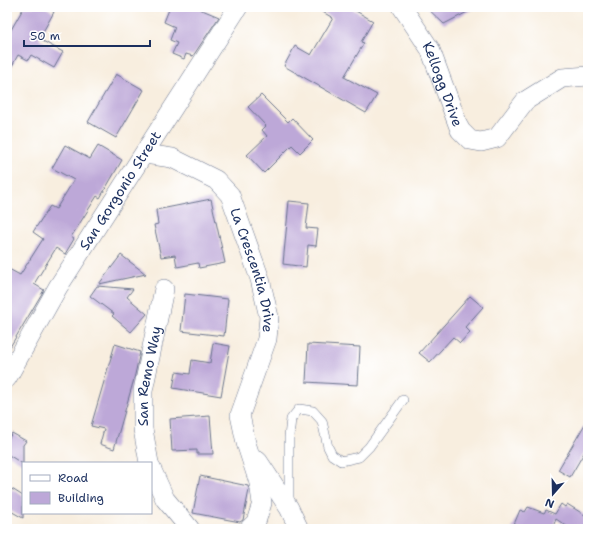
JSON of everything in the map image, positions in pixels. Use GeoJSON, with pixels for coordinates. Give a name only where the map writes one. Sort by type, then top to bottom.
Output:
{"type":"FeatureCollection","features":[{"type":"Feature","properties":{"kind":"street","name":"San Gorgonio Street"},"geometry":{"type":"LineString","coordinates":[[7,378],[58,287],[145,154],[238,7]]}},
{"type":"Feature","properties":{"kind":"street","name":"Kellogg Drive"},"geometry":{"type":"LineString","coordinates":[[402,7],[430,49],[460,130],[470,140],[480,142],[497,138],[525,101],[562,78],[588,76]]}},
{"type":"Feature","properties":{"kind":"street","name":"La Crescentia Drive"},"geometry":{"type":"LineString","coordinates":[[145,154],[172,158],[216,180],[230,195],[260,279],[269,317],[267,339],[240,415],[246,444],[259,483],[262,503],[256,522],[249,529]]}},
{"type":"Feature","properties":{"kind":"street","name":"San Remo Way"},"geometry":{"type":"LineString","coordinates":[[149,462],[142,429],[143,391],[164,289]]}},
{"type":"Feature","properties":{"kind":"street"},"geometry":{"type":"LineString","coordinates":[[246,444],[289,508],[299,529]]}},
{"type":"Feature","properties":{"kind":"street"},"geometry":{"type":"LineString","coordinates":[[152,470],[165,499],[190,529]]}},
{"type":"Feature","properties":{"kind":"lane"},"geometry":{"type":"LineString","coordinates":[[289,508],[289,437],[291,419],[299,409],[313,411],[322,421],[328,447],[332,455],[341,461],[359,457],[369,447],[403,400]]}},
{"type":"Feature","properties":{"kind":"building"},"geometry":{"type":"Polygon","coordinates":[[[24,7],[45,7],[54,12],[39,39],[63,52],[54,68],[31,55],[28,60],[18,55],[7,75],[7,37],[24,7]]]}},
{"type":"Feature","properties":{"kind":"building"},"geometry":{"type":"Polygon","coordinates":[[[170,7],[195,7],[219,17],[193,56],[186,54],[184,59],[172,54],[177,43],[170,40],[175,27],[164,22],[170,7]]]}},
{"type":"Feature","properties":{"kind":"building"},"geometry":{"type":"Polygon","coordinates":[[[314,7],[349,7],[373,21],[361,42],[364,43],[344,77],[377,95],[366,113],[284,66],[295,46],[311,55],[333,18],[314,7]]]}},
{"type":"Feature","properties":{"kind":"building"},"geometry":{"type":"Polygon","coordinates":[[[426,7],[477,7],[444,24],[426,7]]]}},
{"type":"Feature","properties":{"kind":"building"},"geometry":{"type":"Polygon","coordinates":[[[116,74],[144,90],[116,138],[88,122],[116,74]]]}},
{"type":"Feature","properties":{"kind":"building"},"geometry":{"type":"Polygon","coordinates":[[[261,95],[288,122],[292,118],[313,140],[300,153],[292,145],[264,173],[247,155],[267,136],[262,130],[266,126],[248,107],[261,95]]]}},
{"type":"Feature","properties":{"kind":"building"},"geometry":{"type":"Polygon","coordinates":[[[65,145],[90,159],[98,146],[122,160],[100,198],[97,196],[71,237],[74,239],[65,254],[56,248],[34,284],[44,290],[7,352],[7,268],[20,275],[43,239],[33,232],[50,206],[56,209],[74,180],[52,168],[65,145]]]}},
{"type":"Feature","properties":{"kind":"building"},"geometry":{"type":"Polygon","coordinates":[[[211,199],[225,263],[199,268],[198,263],[177,267],[175,255],[161,257],[154,225],[158,224],[156,210],[211,199]]]}},
{"type":"Feature","properties":{"kind":"building"},"geometry":{"type":"Polygon","coordinates":[[[289,201],[309,203],[306,228],[318,229],[316,246],[308,245],[306,267],[283,264],[289,201]]]}},
{"type":"Feature","properties":{"kind":"building"},"geometry":{"type":"Polygon","coordinates":[[[121,255],[146,274],[99,284],[121,255]]]}},
{"type":"Feature","properties":{"kind":"building"},"geometry":{"type":"Polygon","coordinates":[[[97,286],[133,289],[127,297],[147,314],[131,332],[112,316],[114,314],[90,296],[97,286]]]}},
{"type":"Feature","properties":{"kind":"building"},"geometry":{"type":"Polygon","coordinates":[[[185,294],[228,299],[224,336],[181,331],[185,294]]]}},
{"type":"Feature","properties":{"kind":"building"},"geometry":{"type":"Polygon","coordinates":[[[470,296],[483,307],[465,327],[470,332],[460,343],[453,337],[430,362],[419,353],[470,296]]]}},
{"type":"Feature","properties":{"kind":"building"},"geometry":{"type":"Polygon","coordinates":[[[213,343],[230,346],[221,396],[173,388],[176,372],[190,374],[192,360],[210,363],[213,343]]]}},
{"type":"Feature","properties":{"kind":"building"},"geometry":{"type":"Polygon","coordinates":[[[115,344],[140,352],[114,449],[100,444],[104,429],[91,426],[115,344]]]}},
{"type":"Feature","properties":{"kind":"building"},"geometry":{"type":"Polygon","coordinates":[[[308,344],[360,347],[358,385],[306,382],[308,344]]]}},
{"type":"Feature","properties":{"kind":"building"},"geometry":{"type":"Polygon","coordinates":[[[210,416],[213,454],[197,454],[197,450],[172,451],[170,419],[210,416]]]}},
{"type":"Feature","properties":{"kind":"building"},"geometry":{"type":"Polygon","coordinates":[[[588,419],[588,446],[570,477],[558,470],[588,419]]]}},
{"type":"Feature","properties":{"kind":"building"},"geometry":{"type":"Polygon","coordinates":[[[12,433],[26,441],[23,445],[22,463],[7,454],[7,441],[12,433]]]}},
{"type":"Feature","properties":{"kind":"building"},"geometry":{"type":"Polygon","coordinates":[[[200,476],[248,486],[249,490],[243,520],[240,522],[193,513],[200,476]]]}},
{"type":"Feature","properties":{"kind":"building"},"geometry":{"type":"Polygon","coordinates":[[[12,489],[22,495],[23,518],[7,509],[7,498],[12,489]]]}},
{"type":"Feature","properties":{"kind":"building"},"geometry":{"type":"Polygon","coordinates":[[[561,504],[565,507],[567,504],[588,517],[588,529],[571,529],[556,519],[552,529],[512,529],[520,510],[525,512],[528,507],[544,513],[546,510],[555,514],[561,504]]]}}]}
